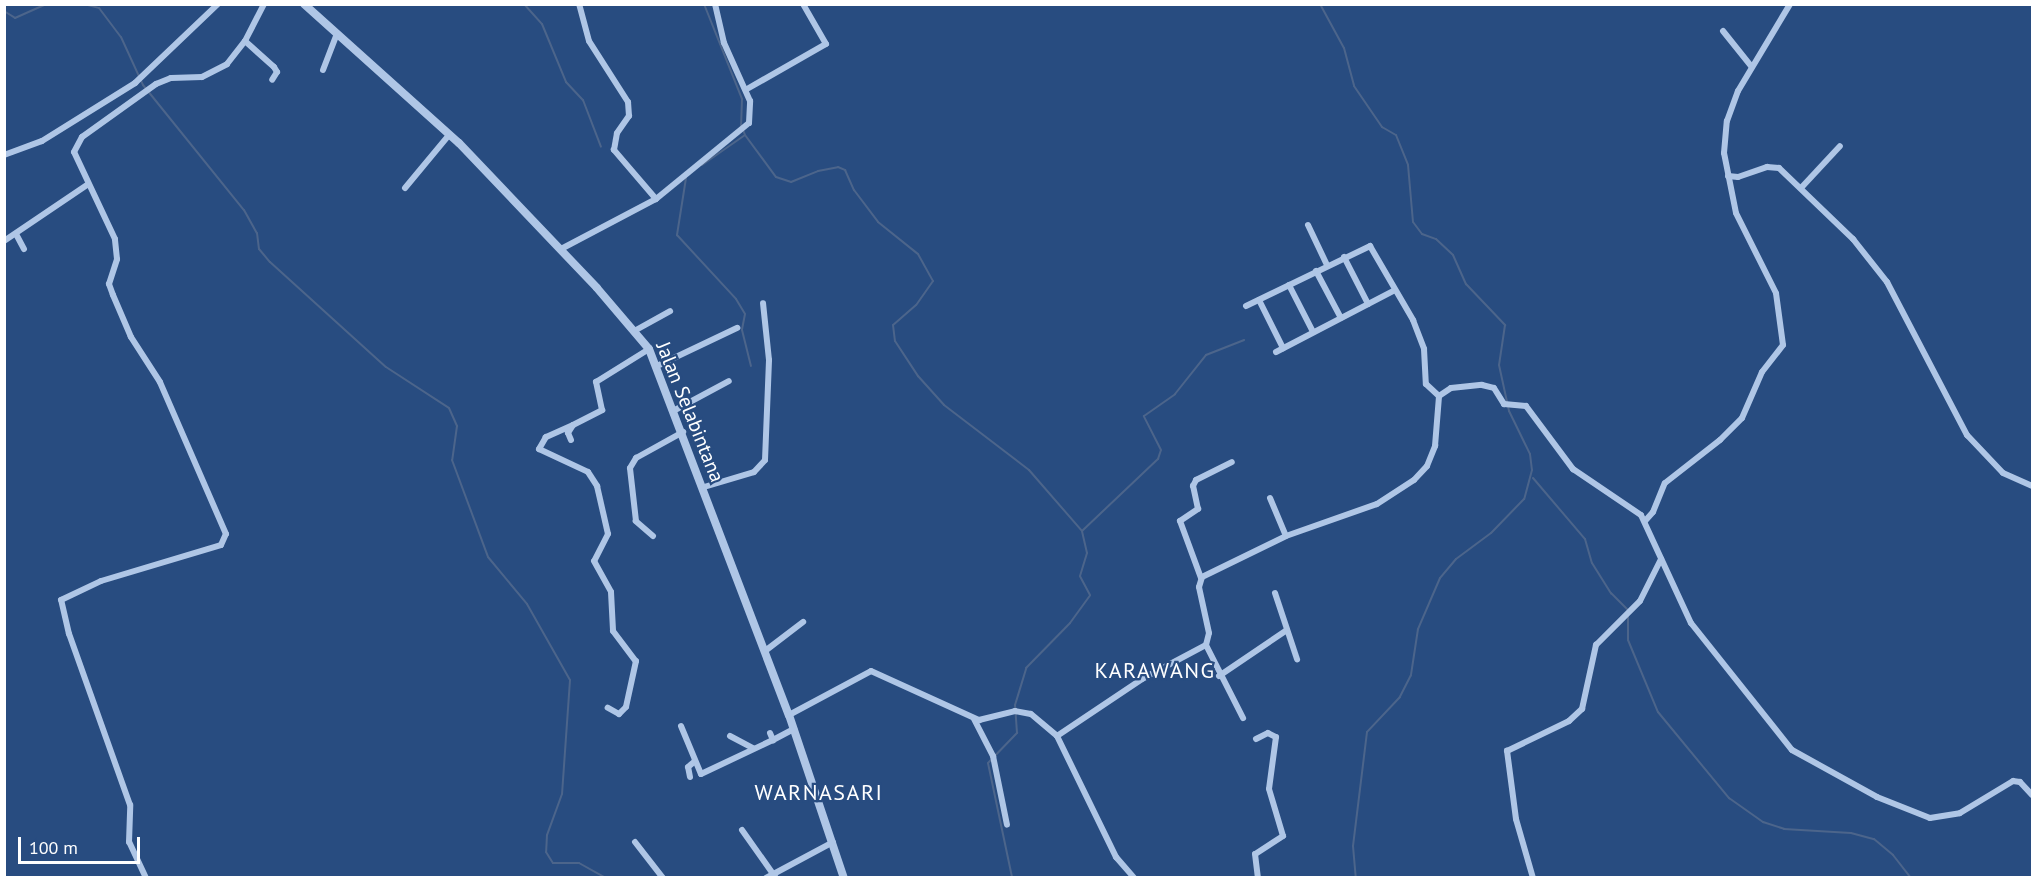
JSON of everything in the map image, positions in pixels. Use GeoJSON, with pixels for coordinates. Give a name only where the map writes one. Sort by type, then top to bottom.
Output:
{"type":"FeatureCollection","features":[{"type":"Feature","properties":{"kind":"street"},"geometry":{"type":"LineString","coordinates":[[4,155],[42,141],[135,82],[218,4]]}},
{"type":"Feature","properties":{"kind":"street"},"geometry":{"type":"LineString","coordinates":[[146,878],[129,842],[130,805],[69,634],[61,601],[101,581],[221,545],[226,534],[160,382],[131,337],[113,295],[109,284],[117,259],[115,239],[87,185],[74,152],[82,137],[165,80],[194,79],[218,71],[245,41],[264,4]]}},
{"type":"Feature","properties":{"kind":"street","name":"Jalan Selabintana"},"geometry":{"type":"LineString","coordinates":[[304,4],[450,135],[561,249],[636,330],[649,349],[675,410],[794,729],[834,842],[844,878]]}},
{"type":"Feature","properties":{"kind":"street"},"geometry":{"type":"LineString","coordinates":[[579,4],[589,41],[628,102],[629,116],[617,133],[614,150],[656,199]]}},
{"type":"Feature","properties":{"kind":"street"},"geometry":{"type":"LineString","coordinates":[[561,249],[656,199],[744,129],[751,113],[747,89],[724,43],[715,4]]}},
{"type":"Feature","properties":{"kind":"street"},"geometry":{"type":"LineString","coordinates":[[747,89],[826,44],[803,4]]}},
{"type":"Feature","properties":{"kind":"street"},"geometry":{"type":"LineString","coordinates":[[1645,521],[1653,513],[1670,478],[1720,440],[1742,418],[1762,372],[1785,337],[1774,284],[1736,213],[1724,153],[1727,121],[1751,66],[1790,4]]}},
{"type":"Feature","properties":{"kind":"street"},"geometry":{"type":"LineString","coordinates":[[1723,31],[1751,66]]}},
{"type":"Feature","properties":{"kind":"street"},"geometry":{"type":"LineString","coordinates":[[323,70],[337,34]]}},
{"type":"Feature","properties":{"kind":"street"},"geometry":{"type":"LineString","coordinates":[[245,41],[276,69],[272,80]]}},
{"type":"Feature","properties":{"kind":"street"},"geometry":{"type":"LineString","coordinates":[[405,188],[450,135]]}},
{"type":"Feature","properties":{"kind":"street"},"geometry":{"type":"LineString","coordinates":[[1801,188],[1840,146]]}},
{"type":"Feature","properties":{"kind":"street"},"geometry":{"type":"LineString","coordinates":[[1728,176],[1774,166],[1801,188],[1882,274],[1967,435],[2003,473],[2032,486]]}},
{"type":"Feature","properties":{"kind":"street"},"geometry":{"type":"LineString","coordinates":[[4,241],[87,185]]}},
{"type":"Feature","properties":{"kind":"street"},"geometry":{"type":"LineString","coordinates":[[1308,225],[1327,266]]}},
{"type":"Feature","properties":{"kind":"street"},"geometry":{"type":"LineString","coordinates":[[16,234],[24,249]]}},
{"type":"Feature","properties":{"kind":"street"},"geometry":{"type":"LineString","coordinates":[[1246,306],[1370,246],[1421,339],[1426,386],[1438,396]]}},
{"type":"Feature","properties":{"kind":"street"},"geometry":{"type":"LineString","coordinates":[[1344,257],[1368,304]]}},
{"type":"Feature","properties":{"kind":"street"},"geometry":{"type":"LineString","coordinates":[[1316,271],[1341,318]]}},
{"type":"Feature","properties":{"kind":"street"},"geometry":{"type":"LineString","coordinates":[[1289,285],[1313,332]]}},
{"type":"Feature","properties":{"kind":"street"},"geometry":{"type":"LineString","coordinates":[[1276,352],[1395,290]]}},
{"type":"Feature","properties":{"kind":"street"},"geometry":{"type":"LineString","coordinates":[[1259,300],[1283,348]]}},
{"type":"Feature","properties":{"kind":"street"},"geometry":{"type":"LineString","coordinates":[[704,487],[754,472],[765,460],[769,360],[763,303]]}},
{"type":"Feature","properties":{"kind":"street"},"geometry":{"type":"LineString","coordinates":[[636,330],[670,311]]}},
{"type":"Feature","properties":{"kind":"street"},"geometry":{"type":"LineString","coordinates":[[657,366],[736,328]]}},
{"type":"Feature","properties":{"kind":"street"},"geometry":{"type":"LineString","coordinates":[[608,708],[616,714],[624,710],[636,665],[632,653],[614,631],[611,592],[594,561],[608,534],[597,486],[588,472],[539,449],[546,437],[573,426],[602,410],[596,382],[649,349]]}},
{"type":"Feature","properties":{"kind":"street"},"geometry":{"type":"LineString","coordinates":[[675,410],[729,381]]}},
{"type":"Feature","properties":{"kind":"street"},"geometry":{"type":"LineString","coordinates":[[1438,396],[1451,388],[1488,386],[1504,404],[1526,406],[1573,469],[1645,521],[1697,633],[1746,688],[1777,735],[1792,750],[1877,797],[1930,818],[1960,813],[2013,782],[2020,782],[2032,795]]}},
{"type":"Feature","properties":{"kind":"street"},"geometry":{"type":"LineString","coordinates":[[1201,578],[1286,536],[1365,510],[1414,480],[1427,465],[1435,447],[1438,396]]}},
{"type":"Feature","properties":{"kind":"street"},"geometry":{"type":"LineString","coordinates":[[571,440],[568,433],[573,426]]}},
{"type":"Feature","properties":{"kind":"street"},"geometry":{"type":"LineString","coordinates":[[652,536],[636,521],[630,468],[636,458],[683,432]]}},
{"type":"Feature","properties":{"kind":"street"},"geometry":{"type":"LineString","coordinates":[[1232,462],[1196,480],[1193,486],[1198,509],[1180,521],[1201,578],[1199,590],[1209,633],[1206,645],[1243,718]]}},
{"type":"Feature","properties":{"kind":"street"},"geometry":{"type":"LineString","coordinates":[[1270,498],[1286,536]]}},
{"type":"Feature","properties":{"kind":"street"},"geometry":{"type":"LineString","coordinates":[[1533,878],[1516,819],[1507,751],[1569,721],[1582,709],[1596,645],[1645,594],[1661,559]]}},
{"type":"Feature","properties":{"kind":"street"},"geometry":{"type":"LineString","coordinates":[[1275,592],[1297,659]]}},
{"type":"Feature","properties":{"kind":"street"},"geometry":{"type":"LineString","coordinates":[[765,651],[803,622]]}},
{"type":"Feature","properties":{"kind":"street"},"geometry":{"type":"LineString","coordinates":[[1220,676],[1287,630]]}},
{"type":"Feature","properties":{"kind":"street"},"geometry":{"type":"LineString","coordinates":[[1057,736],[1142,679],[1206,645]]}},
{"type":"Feature","properties":{"kind":"street"},"geometry":{"type":"LineString","coordinates":[[789,716],[872,671],[974,719],[988,720],[1010,712],[1025,712],[1057,736],[1116,857],[1134,878]]}},
{"type":"Feature","properties":{"kind":"street"},"geometry":{"type":"LineString","coordinates":[[974,719],[993,756],[1006,825]]}},
{"type":"Feature","properties":{"kind":"street"},"geometry":{"type":"LineString","coordinates":[[681,726],[694,762],[701,774],[753,748],[771,736],[794,729]]}},
{"type":"Feature","properties":{"kind":"street"},"geometry":{"type":"LineString","coordinates":[[1256,739],[1268,733],[1276,737],[1269,789],[1282,833],[1255,854],[1258,878]]}},
{"type":"Feature","properties":{"kind":"street"},"geometry":{"type":"LineString","coordinates":[[730,736],[753,748]]}},
{"type":"Feature","properties":{"kind":"street"},"geometry":{"type":"LineString","coordinates":[[690,777],[688,767],[694,762]]}},
{"type":"Feature","properties":{"kind":"street"},"geometry":{"type":"LineString","coordinates":[[742,830],[774,875]]}},
{"type":"Feature","properties":{"kind":"street"},"geometry":{"type":"LineString","coordinates":[[635,842],[663,878]]}},
{"type":"Feature","properties":{"kind":"street"},"geometry":{"type":"LineString","coordinates":[[766,878],[834,842]]}},
{"type":"Feature","properties":{"kind":"waterway"},"geometry":{"type":"LineString","coordinates":[[4,11],[15,18],[47,4]]}},
{"type":"Feature","properties":{"kind":"waterway"},"geometry":{"type":"LineString","coordinates":[[84,4],[99,8],[121,37],[143,85],[244,210],[257,233],[259,249],[270,262],[386,367],[449,408],[457,426],[452,460],[488,557],[527,604],[570,680],[562,794],[547,835],[546,852],[553,863],[579,863],[606,878]]}},
{"type":"Feature","properties":{"kind":"waterway"},"geometry":{"type":"LineString","coordinates":[[524,4],[542,24],[566,82],[583,100],[601,147]]}},
{"type":"Feature","properties":{"kind":"waterway"},"geometry":{"type":"LineString","coordinates":[[704,4],[742,99],[741,125],[745,135],[776,177],[791,182],[818,171],[838,167],[845,170],[854,190],[878,222],[918,254],[933,281],[916,305],[893,325],[895,341],[918,376],[944,405],[1029,470],[1082,531]]}},
{"type":"Feature","properties":{"kind":"waterway"},"geometry":{"type":"LineString","coordinates":[[1320,4],[1344,48],[1354,86],[1382,127],[1396,135],[1408,165],[1413,222],[1422,234],[1436,239],[1453,255],[1466,284],[1505,325],[1499,365],[1509,411],[1530,454],[1532,470],[1524,499],[1491,533],[1456,559],[1440,578],[1418,629],[1411,675],[1400,697],[1367,732],[1353,846],[1356,878]]}},
{"type":"Feature","properties":{"kind":"waterway"},"geometry":{"type":"LineString","coordinates":[[702,165],[745,135]]}},
{"type":"Feature","properties":{"kind":"waterway"},"geometry":{"type":"LineString","coordinates":[[686,178],[677,235],[736,299],[745,314],[742,330],[751,366]]}},
{"type":"Feature","properties":{"kind":"waterway"},"geometry":{"type":"LineString","coordinates":[[1082,531],[1158,459],[1161,450],[1144,416],[1175,394],[1206,355],[1244,340]]}},
{"type":"Feature","properties":{"kind":"waterway"},"geometry":{"type":"LineString","coordinates":[[1533,478],[1585,539],[1592,563],[1611,593],[1628,610]]}},
{"type":"Feature","properties":{"kind":"waterway"},"geometry":{"type":"LineString","coordinates":[[1037,878],[1012,877],[988,763],[1017,733],[1015,705],[1026,668],[1070,623],[1090,595],[1080,576],[1087,553],[1082,531]]}},
{"type":"Feature","properties":{"kind":"waterway"},"geometry":{"type":"LineString","coordinates":[[1628,616],[1628,640],[1658,712],[1729,798],[1763,822],[1784,829],[1851,833],[1874,839],[1893,855],[1911,878]]}},
{"type":"Feature","properties":{"kind":"district","name":"KARAWANG"},"geometry":{"type":"Point","coordinates":[1155,671]}},
{"type":"Feature","properties":{"kind":"district","name":"WARNASARI"},"geometry":{"type":"Point","coordinates":[819,793]}}]}
